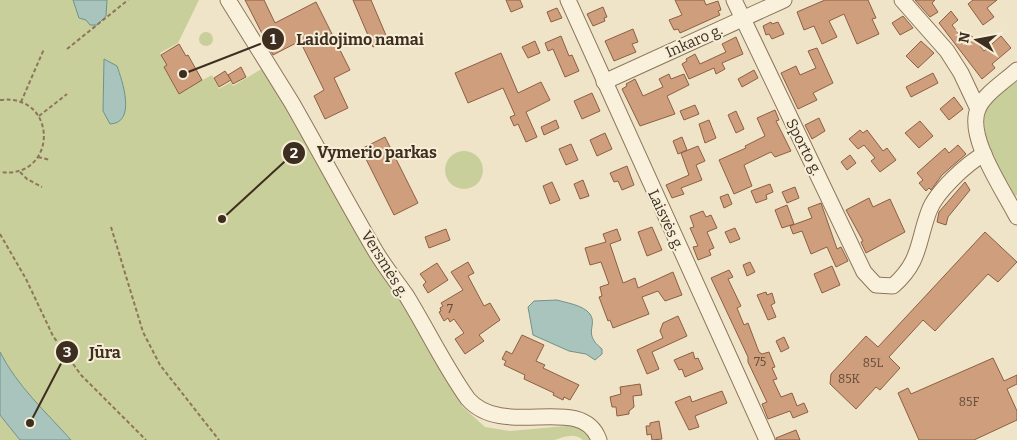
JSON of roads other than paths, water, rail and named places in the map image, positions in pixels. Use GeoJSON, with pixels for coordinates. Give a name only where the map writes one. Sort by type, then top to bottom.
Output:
{"type":"FeatureCollection","features":[{"type":"Feature","properties":{"kind":"street","name":"Versmės g."},"geometry":{"type":"LineString","coordinates":[[228,0],[292,103],[377,253],[405,294],[469,401],[487,417],[505,421],[527,423],[573,418],[587,424],[599,440]]}},
{"type":"Feature","properties":{"kind":"street","name":"Laisvės g."},"geometry":{"type":"LineString","coordinates":[[568,0],[767,440]]}},
{"type":"Feature","properties":{"kind":"street","name":"Sporto g."},"geometry":{"type":"LineString","coordinates":[[734,0],[869,280],[882,287],[893,286],[911,267],[918,252],[925,224],[937,196],[974,159],[984,154]]}},
{"type":"Feature","properties":{"kind":"street","name":"Inkaro g."},"geometry":{"type":"LineString","coordinates":[[604,82],[784,0]]}},
{"type":"Feature","properties":{"kind":"street"},"geometry":{"type":"LineString","coordinates":[[902,0],[946,51],[961,73],[978,109],[977,129],[984,154],[1017,217]]}},
{"type":"Feature","properties":{"kind":"street"},"geometry":{"type":"LineString","coordinates":[[978,109],[983,101],[1017,70]]}},
{"type":"Feature","properties":{"kind":"water"},"geometry":{"type":"Polygon","coordinates":[[[73,0],[107,0],[106,16],[97,25],[90,25],[86,20],[79,18],[73,0]]]}},
{"type":"Feature","properties":{"kind":"water"},"geometry":{"type":"Polygon","coordinates":[[[104,59],[117,66],[125,100],[123,116],[118,122],[110,124],[103,111],[104,59]]]}},
{"type":"Feature","properties":{"kind":"water"},"geometry":{"type":"Polygon","coordinates":[[[557,300],[579,306],[590,314],[593,338],[602,349],[602,354],[595,360],[586,354],[569,351],[533,335],[528,307],[534,301],[557,300]]]}},
{"type":"Feature","properties":{"kind":"water"},"geometry":{"type":"Polygon","coordinates":[[[0,352],[23,387],[71,440],[20,440],[0,415],[0,352]]]}},
{"type":"Feature","properties":{"kind":"place","name":"Laidojimo namai"},"geometry":{"type":"Point","coordinates":[183,74]}},
{"type":"Feature","properties":{"kind":"place","name":"Vymerio parkas"},"geometry":{"type":"Point","coordinates":[222,219]}},
{"type":"Feature","properties":{"kind":"place","name":"Jūra"},"geometry":{"type":"Point","coordinates":[30,423]}}]}
